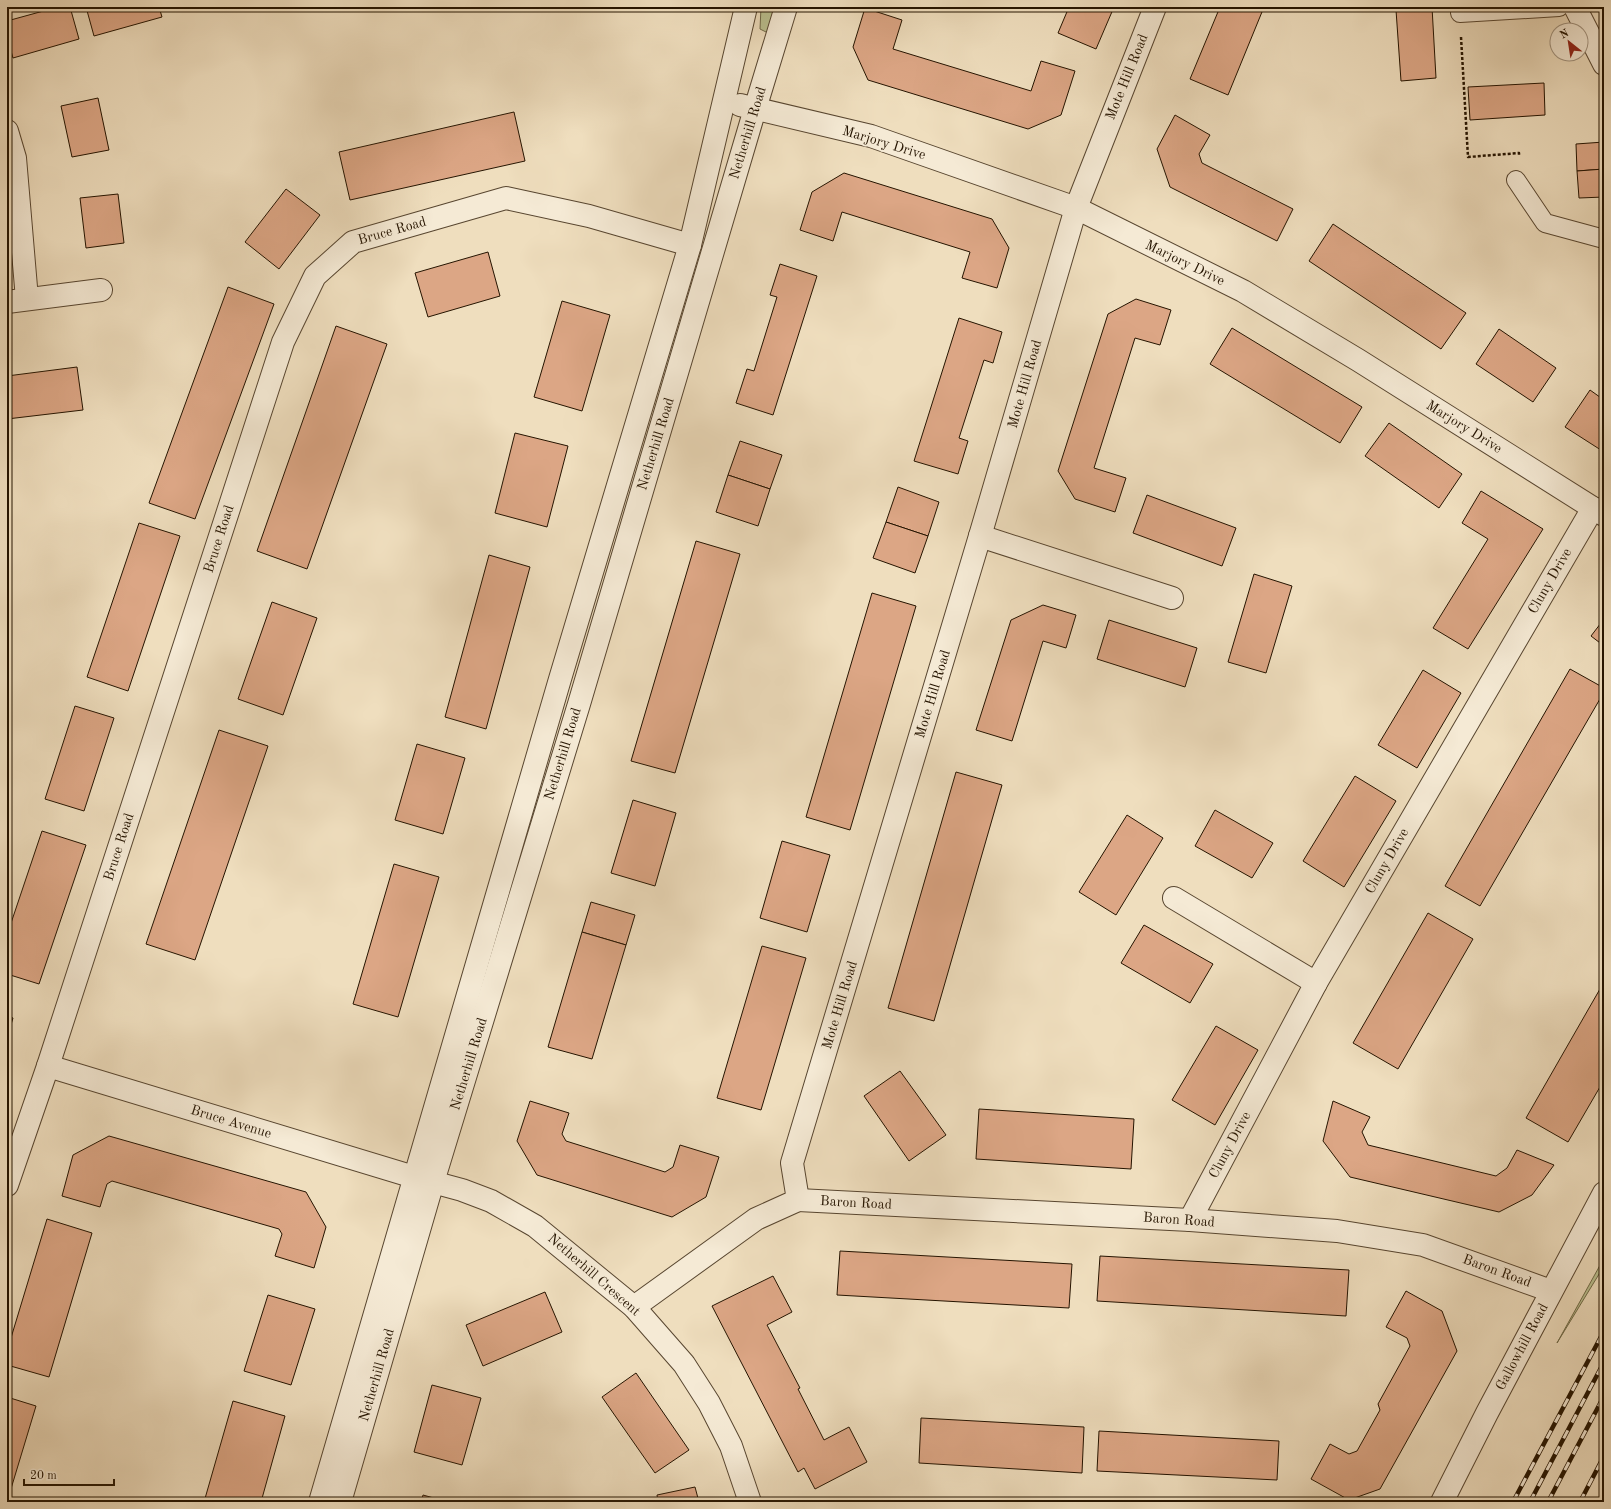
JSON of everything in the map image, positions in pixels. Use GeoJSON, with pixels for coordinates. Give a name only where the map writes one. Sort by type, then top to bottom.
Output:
{"type":"FeatureCollection","features":[{"type":"Feature","properties":{"kind":"street","name":"Netherhill Road"},"geometry":{"type":"LineString","coordinates":[[340,1502],[423,1179],[560,679],[690,245],[746,7]]}},
{"type":"Feature","properties":{"kind":"street","name":"Netherhill Road"},"geometry":{"type":"LineString","coordinates":[[320,1502],[423,1179],[583,689],[786,7]]}},
{"type":"Feature","properties":{"kind":"street","name":"Mote Hill Road"},"geometry":{"type":"LineString","coordinates":[[798,1200],[792,1163],[980,536],[1076,208],[1155,7]]}},
{"type":"Feature","properties":{"kind":"street"},"geometry":{"type":"LineString","coordinates":[[1575,7],[1604,64]]}},
{"type":"Feature","properties":{"kind":"street","name":"Marjory Drive"},"geometry":{"type":"LineString","coordinates":[[724,101],[871,136],[1076,208],[1242,291],[1358,360],[1599,511]]}},
{"type":"Feature","properties":{"kind":"street"},"geometry":{"type":"LineString","coordinates":[[7,131],[15,158],[17,301],[101,290]]}},
{"type":"Feature","properties":{"kind":"street","name":"Bruce Road"},"geometry":{"type":"LineString","coordinates":[[7,1185],[48,1066],[283,342],[315,276],[353,242],[506,198],[589,216],[690,245]]}},
{"type":"Feature","properties":{"kind":"street","name":"Cluny Drive"},"geometry":{"type":"LineString","coordinates":[[1190,1220],[1316,983],[1599,511]]}},
{"type":"Feature","properties":{"kind":"street"},"geometry":{"type":"LineString","coordinates":[[980,536],[1172,598]]}},
{"type":"Feature","properties":{"kind":"street"},"geometry":{"type":"LineString","coordinates":[[1174,898],[1316,983]]}},
{"type":"Feature","properties":{"kind":"street","name":"Bruce Avenue"},"geometry":{"type":"LineString","coordinates":[[48,1066],[423,1179]]}},
{"type":"Feature","properties":{"kind":"street","name":"Netherhill Crescent"},"geometry":{"type":"LineString","coordinates":[[423,1179],[462,1190],[491,1201],[536,1226],[634,1308],[684,1364],[709,1403],[731,1446],[750,1502]]}},
{"type":"Feature","properties":{"kind":"street","name":"Gallowhill Road"},"geometry":{"type":"LineString","coordinates":[[1442,1502],[1486,1413],[1604,1193]]}},
{"type":"Feature","properties":{"kind":"street"},"geometry":{"type":"LineString","coordinates":[[634,1308],[756,1219],[798,1200]]}},
{"type":"Feature","properties":{"kind":"street","name":"Baron Road"},"geometry":{"type":"LineString","coordinates":[[798,1200],[1190,1220],[1337,1232],[1423,1244],[1551,1291]]}},
{"type":"Feature","properties":{"kind":"lane"},"geometry":{"type":"LineString","coordinates":[[1460,13],[1559,7]]}},
{"type":"Feature","properties":{"kind":"lane"},"geometry":{"type":"LineString","coordinates":[[1516,180],[1545,222],[1604,239]]}},
{"type":"Feature","properties":{"kind":"path"},"geometry":{"type":"LineString","coordinates":[[1460,13],[1468,157],[1519,153],[1516,180]]}},
{"type":"Feature","properties":{"kind":"green space"},"geometry":{"type":"Polygon","coordinates":[[[761,7],[778,7],[768,33],[760,29],[761,7]]]}},
{"type":"Feature","properties":{"kind":"green space"},"geometry":{"type":"Polygon","coordinates":[[[1604,1258],[1604,1266],[1557,1343],[1604,1258]]]}},
{"type":"Feature","properties":{"kind":"building"},"geometry":{"type":"Polygon","coordinates":[[[58,7],[70,7],[79,39],[13,58],[7,37],[7,21],[58,7]]]}},
{"type":"Feature","properties":{"kind":"building"},"geometry":{"type":"Polygon","coordinates":[[[86,7],[159,7],[162,17],[94,36],[86,7]]]}},
{"type":"Feature","properties":{"kind":"building"},"geometry":{"type":"Polygon","coordinates":[[[1069,7],[1114,7],[1096,49],[1058,33],[1069,7]]]}},
{"type":"Feature","properties":{"kind":"building"},"geometry":{"type":"Polygon","coordinates":[[[1220,7],[1264,7],[1228,95],[1190,79],[1220,7]]]}},
{"type":"Feature","properties":{"kind":"building"},"geometry":{"type":"Polygon","coordinates":[[[1432,7],[1436,78],[1401,81],[1396,10],[1432,7]]]}},
{"type":"Feature","properties":{"kind":"building"},"geometry":{"type":"Polygon","coordinates":[[[865,8],[902,20],[893,49],[1031,91],[1041,61],[1075,71],[1061,115],[1028,129],[868,80],[853,47],[865,8]]]}},
{"type":"Feature","properties":{"kind":"building"},"geometry":{"type":"Polygon","coordinates":[[[1544,83],[1545,115],[1470,120],[1468,87],[1544,83]]]}},
{"type":"Feature","properties":{"kind":"building"},"geometry":{"type":"Polygon","coordinates":[[[98,98],[109,150],[72,157],[61,106],[98,98]]]}},
{"type":"Feature","properties":{"kind":"building"},"geometry":{"type":"Polygon","coordinates":[[[514,112],[525,161],[350,200],[339,152],[514,112]]]}},
{"type":"Feature","properties":{"kind":"building"},"geometry":{"type":"Polygon","coordinates":[[[1175,115],[1210,135],[1199,154],[1202,163],[1293,209],[1277,241],[1170,187],[1157,149],[1175,115]]]}},
{"type":"Feature","properties":{"kind":"building"},"geometry":{"type":"Polygon","coordinates":[[[1604,142],[1604,169],[1577,171],[1576,144],[1604,142]]]}},
{"type":"Feature","properties":{"kind":"building"},"geometry":{"type":"Polygon","coordinates":[[[1604,169],[1604,197],[1579,198],[1577,171],[1604,169]]]}},
{"type":"Feature","properties":{"kind":"building"},"geometry":{"type":"Polygon","coordinates":[[[844,173],[992,219],[1009,248],[997,288],[962,278],[970,252],[842,212],[833,241],[800,230],[812,192],[844,173]]]}},
{"type":"Feature","properties":{"kind":"building"},"geometry":{"type":"Polygon","coordinates":[[[286,189],[320,215],[279,269],[245,242],[286,189]]]}},
{"type":"Feature","properties":{"kind":"building"},"geometry":{"type":"Polygon","coordinates":[[[118,194],[124,243],[86,248],[80,198],[118,194]]]}},
{"type":"Feature","properties":{"kind":"building"},"geometry":{"type":"Polygon","coordinates":[[[1333,224],[1466,313],[1441,349],[1309,261],[1333,224]]]}},
{"type":"Feature","properties":{"kind":"building"},"geometry":{"type":"Polygon","coordinates":[[[488,252],[500,296],[428,317],[415,273],[488,252]]]}},
{"type":"Feature","properties":{"kind":"building"},"geometry":{"type":"Polygon","coordinates":[[[780,264],[817,276],[773,415],[736,403],[747,369],[754,371],[777,297],[770,295],[780,264]]]}},
{"type":"Feature","properties":{"kind":"building"},"geometry":{"type":"Polygon","coordinates":[[[228,287],[274,304],[195,519],[149,503],[228,287]]]}},
{"type":"Feature","properties":{"kind":"building"},"geometry":{"type":"Polygon","coordinates":[[[1136,299],[1171,310],[1160,345],[1135,338],[1094,468],[1126,478],[1115,512],[1075,499],[1058,471],[1108,314],[1136,299]]]}},
{"type":"Feature","properties":{"kind":"building"},"geometry":{"type":"Polygon","coordinates":[[[562,301],[610,315],[582,411],[534,397],[562,301]]]}},
{"type":"Feature","properties":{"kind":"building"},"geometry":{"type":"Polygon","coordinates":[[[959,318],[1002,332],[993,363],[984,360],[959,438],[968,441],[958,474],[914,461],[959,318]]]}},
{"type":"Feature","properties":{"kind":"building"},"geometry":{"type":"Polygon","coordinates":[[[336,326],[387,344],[307,569],[257,551],[336,326]]]}},
{"type":"Feature","properties":{"kind":"building"},"geometry":{"type":"Polygon","coordinates":[[[1232,328],[1362,407],[1340,443],[1210,364],[1232,328]]]}},
{"type":"Feature","properties":{"kind":"building"},"geometry":{"type":"Polygon","coordinates":[[[1499,329],[1556,368],[1533,402],[1476,364],[1499,329]]]}},
{"type":"Feature","properties":{"kind":"building"},"geometry":{"type":"Polygon","coordinates":[[[77,367],[83,410],[7,419],[7,376],[77,367]]]}},
{"type":"Feature","properties":{"kind":"building"},"geometry":{"type":"Polygon","coordinates":[[[1590,390],[1604,400],[1604,452],[1565,427],[1590,390]]]}},
{"type":"Feature","properties":{"kind":"building"},"geometry":{"type":"Polygon","coordinates":[[[1389,423],[1462,474],[1439,508],[1365,456],[1389,423]]]}},
{"type":"Feature","properties":{"kind":"building"},"geometry":{"type":"Polygon","coordinates":[[[515,433],[568,446],[547,527],[495,513],[515,433]]]}},
{"type":"Feature","properties":{"kind":"building"},"geometry":{"type":"Polygon","coordinates":[[[740,441],[782,455],[770,489],[728,475],[740,441]]]}},
{"type":"Feature","properties":{"kind":"building"},"geometry":{"type":"Polygon","coordinates":[[[728,475],[770,489],[758,526],[716,512],[728,475]]]}},
{"type":"Feature","properties":{"kind":"building"},"geometry":{"type":"Polygon","coordinates":[[[898,487],[939,502],[928,536],[886,522],[898,487]]]}},
{"type":"Feature","properties":{"kind":"building"},"geometry":{"type":"Polygon","coordinates":[[[1481,491],[1543,529],[1468,649],[1433,628],[1488,539],[1462,523],[1481,491]]]}},
{"type":"Feature","properties":{"kind":"building"},"geometry":{"type":"Polygon","coordinates":[[[1147,495],[1236,528],[1222,566],[1133,533],[1147,495]]]}},
{"type":"Feature","properties":{"kind":"building"},"geometry":{"type":"Polygon","coordinates":[[[886,522],[928,536],[915,573],[873,558],[886,522]]]}},
{"type":"Feature","properties":{"kind":"building"},"geometry":{"type":"Polygon","coordinates":[[[139,523],[180,536],[128,691],[87,677],[139,523]]]}},
{"type":"Feature","properties":{"kind":"building"},"geometry":{"type":"Polygon","coordinates":[[[696,541],[740,554],[675,773],[631,761],[696,541]]]}},
{"type":"Feature","properties":{"kind":"building"},"geometry":{"type":"Polygon","coordinates":[[[489,555],[530,567],[486,729],[445,717],[489,555]]]}},
{"type":"Feature","properties":{"kind":"building"},"geometry":{"type":"Polygon","coordinates":[[[1254,574],[1292,586],[1266,673],[1228,662],[1254,574]]]}},
{"type":"Feature","properties":{"kind":"building"},"geometry":{"type":"Polygon","coordinates":[[[872,593],[916,606],[850,830],[806,817],[872,593]]]}},
{"type":"Feature","properties":{"kind":"building"},"geometry":{"type":"Polygon","coordinates":[[[272,602],[317,618],[283,715],[238,699],[272,602]]]}},
{"type":"Feature","properties":{"kind":"building"},"geometry":{"type":"Polygon","coordinates":[[[1043,605],[1076,615],[1066,648],[1043,641],[1012,741],[976,730],[1011,620],[1043,605]]]}},
{"type":"Feature","properties":{"kind":"building"},"geometry":{"type":"Polygon","coordinates":[[[1604,619],[1604,646],[1591,636],[1604,619]]]}},
{"type":"Feature","properties":{"kind":"building"},"geometry":{"type":"Polygon","coordinates":[[[1109,620],[1197,648],[1185,687],[1097,659],[1109,620]]]}},
{"type":"Feature","properties":{"kind":"building"},"geometry":{"type":"Polygon","coordinates":[[[1570,669],[1604,688],[1604,692],[1480,906],[1445,886],[1570,669]]]}},
{"type":"Feature","properties":{"kind":"building"},"geometry":{"type":"Polygon","coordinates":[[[1423,670],[1461,693],[1417,768],[1378,745],[1423,670]]]}},
{"type":"Feature","properties":{"kind":"building"},"geometry":{"type":"Polygon","coordinates":[[[75,706],[114,718],[84,811],[45,799],[75,706]]]}},
{"type":"Feature","properties":{"kind":"building"},"geometry":{"type":"Polygon","coordinates":[[[219,730],[268,746],[195,960],[146,944],[219,730]]]}},
{"type":"Feature","properties":{"kind":"building"},"geometry":{"type":"Polygon","coordinates":[[[417,744],[465,758],[443,834],[395,820],[417,744]]]}},
{"type":"Feature","properties":{"kind":"building"},"geometry":{"type":"Polygon","coordinates":[[[956,772],[1002,785],[934,1021],[888,1008],[956,772]]]}},
{"type":"Feature","properties":{"kind":"building"},"geometry":{"type":"Polygon","coordinates":[[[1355,776],[1396,801],[1344,887],[1303,861],[1355,776]]]}},
{"type":"Feature","properties":{"kind":"building"},"geometry":{"type":"Polygon","coordinates":[[[633,800],[676,813],[655,886],[611,873],[633,800]]]}},
{"type":"Feature","properties":{"kind":"building"},"geometry":{"type":"Polygon","coordinates":[[[1215,810],[1273,843],[1252,878],[1195,846],[1215,810]]]}},
{"type":"Feature","properties":{"kind":"building"},"geometry":{"type":"Polygon","coordinates":[[[1127,815],[1163,838],[1116,915],[1079,892],[1127,815]]]}},
{"type":"Feature","properties":{"kind":"building"},"geometry":{"type":"Polygon","coordinates":[[[42,831],[86,845],[39,984],[7,974],[7,935],[42,831]]]}},
{"type":"Feature","properties":{"kind":"building"},"geometry":{"type":"Polygon","coordinates":[[[782,841],[830,855],[807,932],[760,918],[782,841]]]}},
{"type":"Feature","properties":{"kind":"building"},"geometry":{"type":"Polygon","coordinates":[[[394,864],[439,877],[398,1017],[353,1004],[394,864]]]}},
{"type":"Feature","properties":{"kind":"building"},"geometry":{"type":"Polygon","coordinates":[[[591,902],[635,915],[626,945],[582,932],[591,902]]]}},
{"type":"Feature","properties":{"kind":"building"},"geometry":{"type":"Polygon","coordinates":[[[1428,913],[1473,939],[1398,1069],[1353,1043],[1428,913]]]}},
{"type":"Feature","properties":{"kind":"building"},"geometry":{"type":"Polygon","coordinates":[[[1144,925],[1213,964],[1190,1003],[1121,963],[1144,925]]]}},
{"type":"Feature","properties":{"kind":"building"},"geometry":{"type":"Polygon","coordinates":[[[582,932],[626,945],[592,1059],[548,1047],[582,932]]]}},
{"type":"Feature","properties":{"kind":"building"},"geometry":{"type":"Polygon","coordinates":[[[762,946],[806,958],[761,1110],[717,1098],[762,946]]]}},
{"type":"Feature","properties":{"kind":"building"},"geometry":{"type":"Polygon","coordinates":[[[1604,982],[1604,1080],[1568,1142],[1526,1118],[1604,982]]]}},
{"type":"Feature","properties":{"kind":"building"},"geometry":{"type":"Polygon","coordinates":[[[7,1016],[13,1018],[7,1038],[7,1016]]]}},
{"type":"Feature","properties":{"kind":"building"},"geometry":{"type":"Polygon","coordinates":[[[1216,1026],[1258,1050],[1215,1125],[1172,1100],[1216,1026]]]}},
{"type":"Feature","properties":{"kind":"building"},"geometry":{"type":"Polygon","coordinates":[[[900,1071],[946,1135],[909,1161],[864,1096],[900,1071]]]}},
{"type":"Feature","properties":{"kind":"building"},"geometry":{"type":"Polygon","coordinates":[[[530,1101],[569,1113],[562,1134],[566,1141],[665,1172],[673,1167],[680,1145],[719,1157],[706,1197],[672,1217],[537,1175],[517,1141],[530,1101]]]}},
{"type":"Feature","properties":{"kind":"building"},"geometry":{"type":"Polygon","coordinates":[[[1333,1101],[1370,1117],[1362,1132],[1368,1145],[1496,1176],[1507,1168],[1517,1150],[1554,1165],[1532,1195],[1499,1212],[1350,1177],[1323,1141],[1333,1101]]]}},
{"type":"Feature","properties":{"kind":"building"},"geometry":{"type":"Polygon","coordinates":[[[979,1109],[1134,1119],[1131,1169],[976,1159],[979,1109]]]}},
{"type":"Feature","properties":{"kind":"building"},"geometry":{"type":"Polygon","coordinates":[[[109,1136],[306,1192],[326,1227],[314,1268],[275,1256],[282,1234],[279,1229],[112,1181],[107,1184],[100,1207],[62,1196],[73,1155],[109,1136]]]}},
{"type":"Feature","properties":{"kind":"building"},"geometry":{"type":"Polygon","coordinates":[[[47,1219],[92,1233],[49,1377],[7,1365],[7,1351],[47,1219]]]}},
{"type":"Feature","properties":{"kind":"building"},"geometry":{"type":"Polygon","coordinates":[[[840,1251],[1072,1264],[1069,1308],[837,1295],[840,1251]]]}},
{"type":"Feature","properties":{"kind":"building"},"geometry":{"type":"Polygon","coordinates":[[[1100,1256],[1349,1270],[1346,1316],[1097,1301],[1100,1256]]]}},
{"type":"Feature","properties":{"kind":"building"},"geometry":{"type":"Polygon","coordinates":[[[773,1276],[792,1312],[767,1325],[800,1388],[798,1389],[824,1440],[849,1427],[867,1462],[815,1489],[804,1468],[798,1472],[712,1306],[773,1276]]]}},
{"type":"Feature","properties":{"kind":"building"},"geometry":{"type":"Polygon","coordinates":[[[1406,1291],[1442,1311],[1457,1351],[1380,1489],[1349,1500],[1311,1479],[1330,1444],[1349,1454],[1357,1451],[1380,1410],[1378,1404],[1410,1346],[1407,1338],[1386,1327],[1406,1291]]]}},
{"type":"Feature","properties":{"kind":"building"},"geometry":{"type":"Polygon","coordinates":[[[545,1292],[562,1332],[483,1366],[466,1325],[545,1292]]]}},
{"type":"Feature","properties":{"kind":"building"},"geometry":{"type":"Polygon","coordinates":[[[268,1295],[315,1309],[291,1385],[244,1371],[268,1295]]]}},
{"type":"Feature","properties":{"kind":"building"},"geometry":{"type":"Polygon","coordinates":[[[636,1373],[689,1450],[655,1473],[602,1397],[636,1373]]]}},
{"type":"Feature","properties":{"kind":"building"},"geometry":{"type":"Polygon","coordinates":[[[432,1385],[481,1398],[462,1465],[414,1452],[432,1385]]]}},
{"type":"Feature","properties":{"kind":"building"},"geometry":{"type":"Polygon","coordinates":[[[7,1397],[36,1406],[7,1502],[7,1397]]]}},
{"type":"Feature","properties":{"kind":"building"},"geometry":{"type":"Polygon","coordinates":[[[233,1401],[285,1416],[261,1502],[204,1502],[233,1401]]]}},
{"type":"Feature","properties":{"kind":"building"},"geometry":{"type":"Polygon","coordinates":[[[921,1418],[1084,1427],[1082,1473],[919,1463],[921,1418]]]}},
{"type":"Feature","properties":{"kind":"building"},"geometry":{"type":"Polygon","coordinates":[[[1099,1431],[1279,1441],[1277,1480],[1097,1471],[1099,1431]]]}},
{"type":"Feature","properties":{"kind":"building"},"geometry":{"type":"Polygon","coordinates":[[[695,1487],[699,1502],[658,1502],[657,1495],[695,1487]]]}},
{"type":"Feature","properties":{"kind":"building"},"geometry":{"type":"Polygon","coordinates":[[[423,1495],[448,1502],[421,1502],[423,1495]]]}},
{"type":"Feature","properties":{"kind":"railway"},"geometry":{"type":"LineString","coordinates":[[1513,1502],[1604,1331]]}},
{"type":"Feature","properties":{"kind":"railway"},"geometry":{"type":"LineString","coordinates":[[1530,1502],[1604,1362]]}},
{"type":"Feature","properties":{"kind":"railway"},"geometry":{"type":"LineString","coordinates":[[1548,1502],[1604,1396]]}},
{"type":"Feature","properties":{"kind":"railway"},"geometry":{"type":"LineString","coordinates":[[1580,1502],[1604,1456]]}}]}
